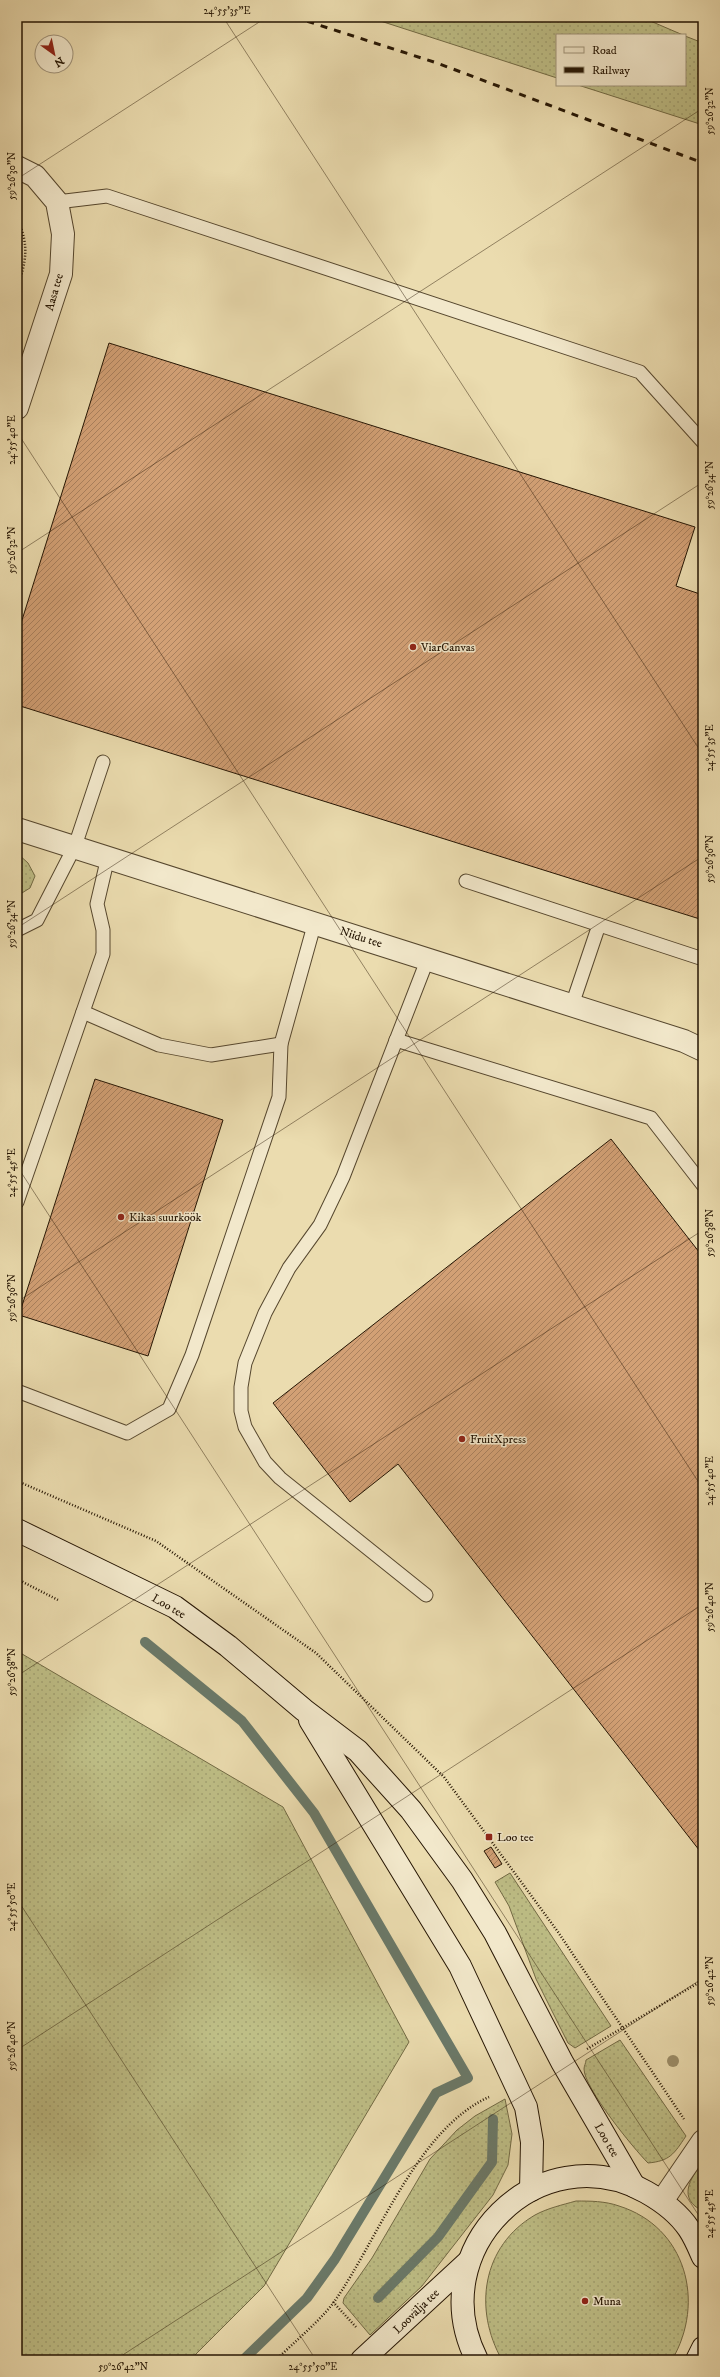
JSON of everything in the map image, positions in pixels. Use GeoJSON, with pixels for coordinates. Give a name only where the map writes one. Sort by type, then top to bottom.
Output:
{"type":"FeatureCollection","features":[{"type":"Feature","properties":{"kind":"street","name":"Aasa tee"},"geometry":{"type":"LineString","coordinates":[[17,167],[35,176],[57,202],[64,234],[61,274],[17,408]]}},
{"type":"Feature","properties":{"kind":"street","name":"Niidu tee"},"geometry":{"type":"LineString","coordinates":[[17,829],[428,958],[684,1041],[703,1050]]}},
{"type":"Feature","properties":{"kind":"street","name":"Loo tee"},"geometry":{"type":"LineString","coordinates":[[17,1530],[175,1607],[228,1646],[304,1710],[358,1751],[411,1810],[462,1880],[495,1933],[562,2062],[634,2186]]}},
{"type":"Feature","properties":{"kind":"street","name":"Loo tee"},"geometry":{"type":"LineString","coordinates":[[304,1710],[460,1966],[526,2107],[532,2142],[531,2190]]}},
{"type":"Feature","properties":{"kind":"street"},"geometry":{"type":"LineString","coordinates":[[662,2201],[703,2141]]}},
{"type":"Feature","properties":{"kind":"street"},"geometry":{"type":"LineString","coordinates":[[477,2360],[467,2341],[461,2301],[468,2262],[482,2233],[504,2208],[531,2190],[564,2179],[600,2177],[634,2186],[662,2201],[696,2232],[703,2257]]}},
{"type":"Feature","properties":{"kind":"street","name":"Loovälja tee"},"geometry":{"type":"LineString","coordinates":[[362,2360],[468,2262]]}},
{"type":"Feature","properties":{"kind":"street"},"geometry":{"type":"LineString","coordinates":[[697,2360],[703,2348]]}},
{"type":"Feature","properties":{"kind":"lane"},"geometry":{"type":"LineString","coordinates":[[57,202],[107,196],[640,372],[703,442]]}},
{"type":"Feature","properties":{"kind":"lane"},"geometry":{"type":"LineString","coordinates":[[17,930],[38,920],[75,846],[103,762]]}},
{"type":"Feature","properties":{"kind":"lane"},"geometry":{"type":"LineString","coordinates":[[17,1202],[103,954],[103,930],[97,904],[108,857]]}},
{"type":"Feature","properties":{"kind":"lane"},"geometry":{"type":"LineString","coordinates":[[466,881],[703,959]]}},
{"type":"Feature","properties":{"kind":"lane"},"geometry":{"type":"LineString","coordinates":[[17,1391],[127,1433],[169,1409],[192,1355],[279,1097],[281,1044],[315,922]]}},
{"type":"Feature","properties":{"kind":"lane"},"geometry":{"type":"LineString","coordinates":[[572,1005],[599,925]]}},
{"type":"Feature","properties":{"kind":"lane"},"geometry":{"type":"LineString","coordinates":[[426,1595],[280,1478],[265,1462],[253,1444],[245,1427],[242,1411],[241,1387],[245,1363],[254,1337],[289,1268],[320,1225],[343,1177],[428,958]]}},
{"type":"Feature","properties":{"kind":"lane"},"geometry":{"type":"LineString","coordinates":[[83,1012],[159,1045],[212,1055],[281,1044]]}},
{"type":"Feature","properties":{"kind":"lane"},"geometry":{"type":"LineString","coordinates":[[396,1040],[651,1118],[703,1185]]}},
{"type":"Feature","properties":{"kind":"path"},"geometry":{"type":"LineString","coordinates":[[17,218],[26,237],[25,266],[17,290]]}},
{"type":"Feature","properties":{"kind":"path"},"geometry":{"type":"LineString","coordinates":[[17,1579],[58,1600]]}},
{"type":"Feature","properties":{"kind":"path"},"geometry":{"type":"LineString","coordinates":[[584,2051],[703,1980]]}},
{"type":"Feature","properties":{"kind":"path"},"geometry":{"type":"LineString","coordinates":[[623,2027],[687,2122]]}},
{"type":"Feature","properties":{"kind":"path"},"geometry":{"type":"LineString","coordinates":[[276,2360],[333,2302],[429,2144],[472,2104],[492,2095]]}},
{"type":"Feature","properties":{"kind":"path"},"geometry":{"type":"LineString","coordinates":[[333,2302],[357,2328]]}},
{"type":"Feature","properties":{"kind":"green space"},"geometry":{"type":"Polygon","coordinates":[[[368,17],[641,17],[681,34],[556,34],[556,78],[368,17]]]}},
{"type":"Feature","properties":{"kind":"green space"},"geometry":{"type":"Polygon","coordinates":[[[686,36],[703,43],[703,125],[581,86],[686,86],[686,36]]]}},
{"type":"Feature","properties":{"kind":"green space"},"geometry":{"type":"Polygon","coordinates":[[[17,853],[28,863],[35,876],[30,888],[17,896],[17,853]]]}},
{"type":"Feature","properties":{"kind":"green space"},"geometry":{"type":"Polygon","coordinates":[[[17,1651],[283,1807],[409,2042],[264,2286],[190,2360],[17,2360],[17,1651]]]}},
{"type":"Feature","properties":{"kind":"green space"},"geometry":{"type":"Polygon","coordinates":[[[510,1873],[611,2026],[575,2048],[568,2043],[536,1979],[509,1906],[495,1882],[510,1873]]]}},
{"type":"Feature","properties":{"kind":"green space"},"geometry":{"type":"Polygon","coordinates":[[[620,2040],[686,2136],[671,2156],[662,2160],[648,2163],[641,2156],[611,2118],[592,2090],[586,2078],[584,2069],[586,2060],[620,2040]]]}},
{"type":"Feature","properties":{"kind":"green space"},"geometry":{"type":"Polygon","coordinates":[[[505,2099],[512,2134],[508,2165],[493,2195],[422,2286],[370,2335],[343,2303],[344,2298],[372,2258],[430,2159],[457,2130],[475,2116],[505,2099]]]}},
{"type":"Feature","properties":{"kind":"green space"},"geometry":{"type":"Polygon","coordinates":[[[703,2162],[703,2211],[690,2201],[688,2188],[690,2181],[703,2162]]]}},
{"type":"Feature","properties":{"kind":"green space"},"geometry":{"type":"Polygon","coordinates":[[[576,2201],[614,2204],[642,2216],[660,2231],[674,2249],[683,2269],[688,2291],[687,2314],[682,2338],[672,2360],[502,2360],[493,2340],[487,2320],[486,2300],[488,2280],[494,2261],[503,2244],[517,2228],[535,2215],[576,2201]]]}},
{"type":"Feature","properties":{"kind":"building"},"geometry":{"type":"Polygon","coordinates":[[[109,343],[695,527],[676,586],[703,595],[703,920],[17,705],[17,636],[109,343]]]}},
{"type":"Feature","properties":{"kind":"building","name":"Kikas suurköök"},"geometry":{"type":"Polygon","coordinates":[[[95,1079],[223,1120],[148,1356],[19,1315],[95,1079]]]}},
{"type":"Feature","properties":{"kind":"building"},"geometry":{"type":"Polygon","coordinates":[[[611,1139],[703,1257],[703,1855],[398,1464],[350,1502],[273,1403],[611,1139]]]}},
{"type":"Feature","properties":{"kind":"building"},"geometry":{"type":"Polygon","coordinates":[[[491,1847],[502,1864],[495,1868],[484,1851],[491,1847]]]}},
{"type":"Feature","properties":{"kind":"waterway"},"geometry":{"type":"LineString","coordinates":[[145,1642],[242,1721],[314,1813],[468,2078],[436,2093],[335,2259],[307,2298],[243,2360]]}},
{"type":"Feature","properties":{"kind":"waterway"},"geometry":{"type":"LineString","coordinates":[[378,2298],[438,2237],[492,2162],[493,2119]]}},
{"type":"Feature","properties":{"kind":"railway"},"geometry":{"type":"LineString","coordinates":[[294,17],[437,63],[703,163]]}},
{"type":"Feature","properties":{"kind":"place","name":"ViarCanvas"},"geometry":{"type":"Point","coordinates":[413,647]}},
{"type":"Feature","properties":{"kind":"place","name":"Kikas suurköök"},"geometry":{"type":"Point","coordinates":[121,1217]}},
{"type":"Feature","properties":{"kind":"place","name":"FruitXpress"},"geometry":{"type":"Point","coordinates":[462,1439]}},
{"type":"Feature","properties":{"kind":"place","name":"Loo tee"},"geometry":{"type":"Point","coordinates":[489,1837]}},
{"type":"Feature","properties":{"kind":"place","name":"Muna"},"geometry":{"type":"Point","coordinates":[585,2301]}}]}
